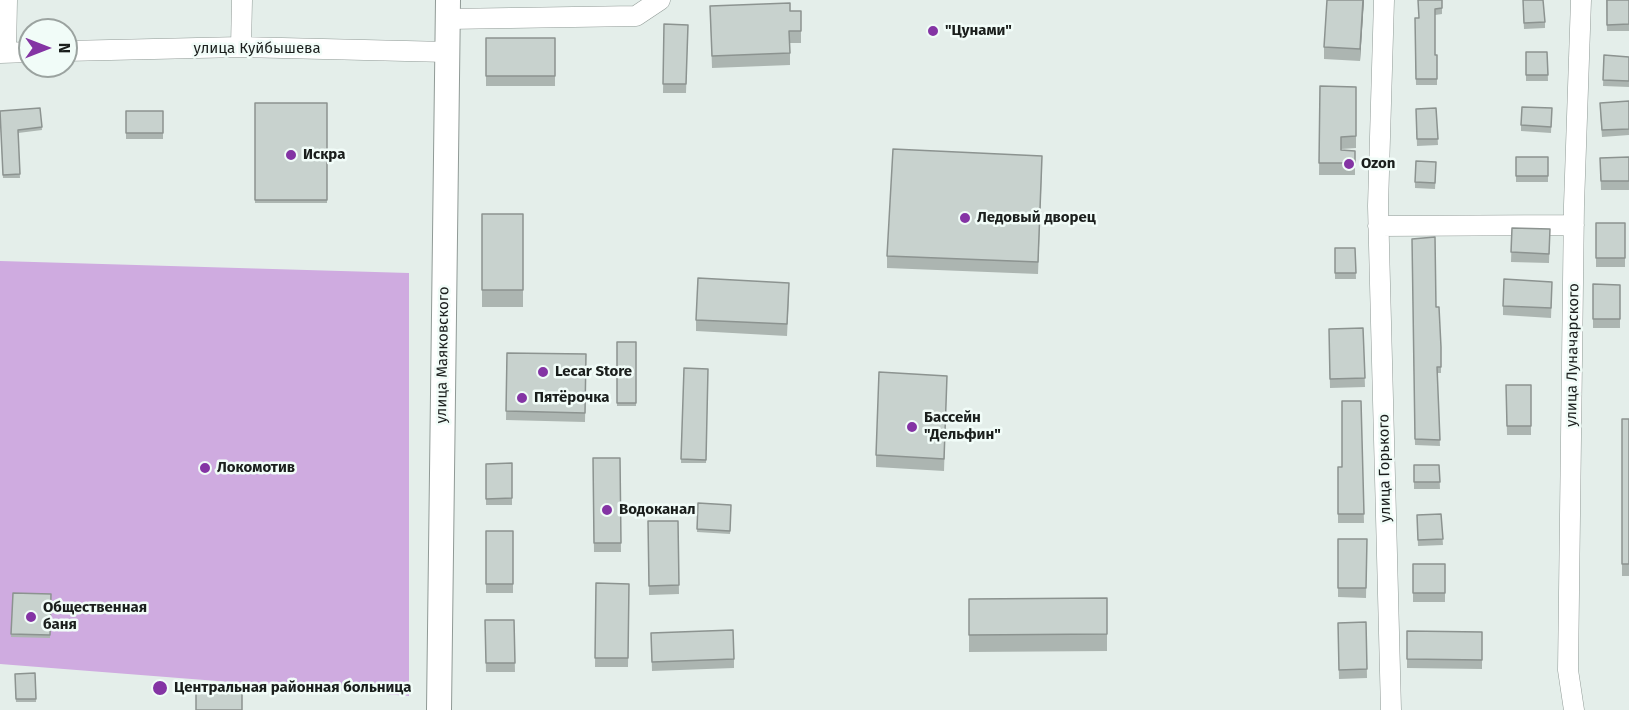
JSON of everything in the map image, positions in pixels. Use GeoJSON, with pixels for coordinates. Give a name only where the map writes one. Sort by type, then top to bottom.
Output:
{"type":"FeatureCollection","features":[{"type":"Feature","properties":{"kind":"main road","name":"улица Маяковского"},"geometry":{"type":"LineString","coordinates":[[439,710],[448,10]]}},
{"type":"Feature","properties":{"kind":"street"},"geometry":{"type":"LineString","coordinates":[[7,0],[3,53],[18,52]]}},
{"type":"Feature","properties":{"kind":"street"},"geometry":{"type":"LineString","coordinates":[[241,47],[242,0]]}},
{"type":"Feature","properties":{"kind":"street"},"geometry":{"type":"LineString","coordinates":[[448,10],[636,16],[660,0]]}},
{"type":"Feature","properties":{"kind":"street","name":"улица Горького"},"geometry":{"type":"LineString","coordinates":[[1384,0],[1378,226],[1391,710]]}},
{"type":"Feature","properties":{"kind":"street","name":"улица Луначарского"},"geometry":{"type":"LineString","coordinates":[[1574,710],[1568,670],[1574,225],[1581,0]]}},
{"type":"Feature","properties":{"kind":"street","name":"улица Куйбышева"},"geometry":{"type":"LineString","coordinates":[[78,51],[241,47],[447,52]]}},
{"type":"Feature","properties":{"kind":"street"},"geometry":{"type":"LineString","coordinates":[[1378,226],[1574,225]]}},
{"type":"Feature","properties":{"kind":"shaded area","name":"Локомотив"},"geometry":{"type":"Polygon","coordinates":[[[0,261],[409,273],[409,696],[0,664],[0,261]]]}},
{"type":"Feature","properties":{"kind":"building"},"geometry":{"type":"Polygon","coordinates":[[[1327,0],[1363,0],[1360,49],[1324,47],[1327,0]]]}},
{"type":"Feature","properties":{"kind":"building"},"geometry":{"type":"Polygon","coordinates":[[[1418,0],[1442,0],[1442,8],[1435,9],[1437,79],[1416,79],[1415,18],[1419,18],[1418,0]]]}},
{"type":"Feature","properties":{"kind":"building"},"geometry":{"type":"Polygon","coordinates":[[[1523,0],[1543,0],[1545,22],[1524,23],[1523,0]]]}},
{"type":"Feature","properties":{"kind":"building"},"geometry":{"type":"Polygon","coordinates":[[[1607,0],[1629,0],[1629,24],[1607,25],[1607,0]]]}},
{"type":"Feature","properties":{"kind":"building"},"geometry":{"type":"Polygon","coordinates":[[[790,3],[790,11],[801,11],[801,31],[789,31],[790,53],[712,56],[710,6],[790,3]]]}},
{"type":"Feature","properties":{"kind":"building"},"geometry":{"type":"Polygon","coordinates":[[[664,24],[688,25],[686,84],[663,84],[664,24]]]}},
{"type":"Feature","properties":{"kind":"building"},"geometry":{"type":"Polygon","coordinates":[[[486,38],[555,38],[555,76],[486,76],[486,38]]]}},
{"type":"Feature","properties":{"kind":"building"},"geometry":{"type":"Polygon","coordinates":[[[1526,52],[1547,52],[1548,75],[1526,75],[1526,52]]]}},
{"type":"Feature","properties":{"kind":"building"},"geometry":{"type":"Polygon","coordinates":[[[1604,55],[1629,57],[1629,81],[1603,80],[1604,55]]]}},
{"type":"Feature","properties":{"kind":"building"},"geometry":{"type":"Polygon","coordinates":[[[1320,86],[1356,87],[1356,136],[1341,137],[1341,150],[1355,151],[1355,163],[1319,163],[1320,86]]]}},
{"type":"Feature","properties":{"kind":"building"},"geometry":{"type":"Polygon","coordinates":[[[1629,101],[1629,129],[1602,130],[1600,103],[1629,101]]]}},
{"type":"Feature","properties":{"kind":"building","name":"Искра"},"geometry":{"type":"Polygon","coordinates":[[[255,103],[327,103],[327,200],[255,200],[255,103]]]}},
{"type":"Feature","properties":{"kind":"building"},"geometry":{"type":"Polygon","coordinates":[[[1522,107],[1552,108],[1551,127],[1521,125],[1522,107]]]}},
{"type":"Feature","properties":{"kind":"building"},"geometry":{"type":"Polygon","coordinates":[[[40,108],[42,127],[18,130],[20,174],[3,175],[0,111],[40,108]]]}},
{"type":"Feature","properties":{"kind":"building"},"geometry":{"type":"Polygon","coordinates":[[[1436,108],[1438,139],[1417,139],[1416,109],[1436,108]]]}},
{"type":"Feature","properties":{"kind":"building"},"geometry":{"type":"Polygon","coordinates":[[[126,111],[163,111],[163,133],[126,133],[126,111]]]}},
{"type":"Feature","properties":{"kind":"building","name":"Ледовый дворец"},"geometry":{"type":"Polygon","coordinates":[[[893,149],[1042,156],[1038,262],[887,256],[893,149]]]}},
{"type":"Feature","properties":{"kind":"building"},"geometry":{"type":"Polygon","coordinates":[[[1516,157],[1548,157],[1548,176],[1516,176],[1516,157]]]}},
{"type":"Feature","properties":{"kind":"building"},"geometry":{"type":"Polygon","coordinates":[[[1629,157],[1629,181],[1601,181],[1600,158],[1629,157]]]}},
{"type":"Feature","properties":{"kind":"building"},"geometry":{"type":"Polygon","coordinates":[[[1416,161],[1436,162],[1435,183],[1415,182],[1416,161]]]}},
{"type":"Feature","properties":{"kind":"building"},"geometry":{"type":"Polygon","coordinates":[[[482,214],[523,214],[523,290],[482,290],[482,214]]]}},
{"type":"Feature","properties":{"kind":"building"},"geometry":{"type":"Polygon","coordinates":[[[1596,223],[1625,223],[1625,258],[1596,258],[1596,223]]]}},
{"type":"Feature","properties":{"kind":"building"},"geometry":{"type":"Polygon","coordinates":[[[1512,228],[1550,229],[1549,254],[1511,252],[1512,228]]]}},
{"type":"Feature","properties":{"kind":"building"},"geometry":{"type":"Polygon","coordinates":[[[1435,237],[1436,307],[1439,307],[1441,347],[1441,367],[1437,367],[1440,440],[1415,439],[1412,239],[1435,237]]]}},
{"type":"Feature","properties":{"kind":"building"},"geometry":{"type":"Polygon","coordinates":[[[1335,248],[1355,248],[1356,273],[1335,273],[1335,248]]]}},
{"type":"Feature","properties":{"kind":"building"},"geometry":{"type":"Polygon","coordinates":[[[698,278],[789,283],[787,324],[696,320],[698,278]]]}},
{"type":"Feature","properties":{"kind":"building"},"geometry":{"type":"Polygon","coordinates":[[[1504,279],[1552,282],[1551,308],[1503,306],[1504,279]]]}},
{"type":"Feature","properties":{"kind":"building"},"geometry":{"type":"Polygon","coordinates":[[[1593,284],[1620,285],[1620,319],[1593,319],[1593,284]]]}},
{"type":"Feature","properties":{"kind":"building"},"geometry":{"type":"Polygon","coordinates":[[[1363,328],[1365,378],[1330,379],[1329,329],[1363,328]]]}},
{"type":"Feature","properties":{"kind":"building"},"geometry":{"type":"Polygon","coordinates":[[[617,342],[636,342],[636,403],[617,403],[617,342]]]}},
{"type":"Feature","properties":{"kind":"building"},"geometry":{"type":"Polygon","coordinates":[[[507,353],[586,354],[585,413],[506,411],[507,353]]]}},
{"type":"Feature","properties":{"kind":"building"},"geometry":{"type":"Polygon","coordinates":[[[684,368],[708,369],[706,460],[681,459],[684,368]]]}},
{"type":"Feature","properties":{"kind":"building","name":"Бассейн \"Дельфин\""},"geometry":{"type":"Polygon","coordinates":[[[879,372],[947,376],[944,459],[876,455],[879,372]]]}},
{"type":"Feature","properties":{"kind":"building"},"geometry":{"type":"Polygon","coordinates":[[[1506,385],[1531,385],[1531,426],[1507,426],[1506,385]]]}},
{"type":"Feature","properties":{"kind":"building"},"geometry":{"type":"Polygon","coordinates":[[[1342,401],[1361,401],[1364,514],[1338,514],[1338,467],[1342,467],[1342,401]]]}},
{"type":"Feature","properties":{"kind":"building"},"geometry":{"type":"Polygon","coordinates":[[[1622,419],[1629,419],[1629,564],[1622,564],[1622,419]]]}},
{"type":"Feature","properties":{"kind":"building","name":"Водоканал"},"geometry":{"type":"Polygon","coordinates":[[[593,458],[620,458],[621,543],[594,543],[593,458]]]}},
{"type":"Feature","properties":{"kind":"building"},"geometry":{"type":"Polygon","coordinates":[[[512,463],[512,498],[486,499],[486,464],[512,463]]]}},
{"type":"Feature","properties":{"kind":"building"},"geometry":{"type":"Polygon","coordinates":[[[1414,465],[1439,465],[1440,482],[1414,482],[1414,465]]]}},
{"type":"Feature","properties":{"kind":"building"},"geometry":{"type":"Polygon","coordinates":[[[698,503],[731,505],[730,531],[697,529],[698,503]]]}},
{"type":"Feature","properties":{"kind":"building"},"geometry":{"type":"Polygon","coordinates":[[[1441,514],[1443,539],[1418,540],[1417,515],[1441,514]]]}},
{"type":"Feature","properties":{"kind":"building"},"geometry":{"type":"Polygon","coordinates":[[[648,521],[678,521],[679,585],[649,586],[648,521]]]}},
{"type":"Feature","properties":{"kind":"building"},"geometry":{"type":"Polygon","coordinates":[[[486,531],[513,531],[513,584],[486,584],[486,531]]]}},
{"type":"Feature","properties":{"kind":"building"},"geometry":{"type":"Polygon","coordinates":[[[1338,539],[1367,539],[1366,588],[1338,588],[1338,539]]]}},
{"type":"Feature","properties":{"kind":"building"},"geometry":{"type":"Polygon","coordinates":[[[1413,564],[1445,564],[1445,593],[1413,593],[1413,564]]]}},
{"type":"Feature","properties":{"kind":"building"},"geometry":{"type":"Polygon","coordinates":[[[596,583],[629,584],[628,658],[595,658],[596,583]]]}},
{"type":"Feature","properties":{"kind":"building","name":"Общественная баня"},"geometry":{"type":"Polygon","coordinates":[[[13,593],[51,594],[50,635],[11,634],[13,593]]]}},
{"type":"Feature","properties":{"kind":"building"},"geometry":{"type":"Polygon","coordinates":[[[1107,598],[1107,634],[969,635],[969,599],[1107,598]]]}},
{"type":"Feature","properties":{"kind":"building"},"geometry":{"type":"Polygon","coordinates":[[[485,620],[514,620],[515,663],[486,663],[485,620]]]}},
{"type":"Feature","properties":{"kind":"building"},"geometry":{"type":"Polygon","coordinates":[[[1366,622],[1367,669],[1339,670],[1338,623],[1366,622]]]}},
{"type":"Feature","properties":{"kind":"building"},"geometry":{"type":"Polygon","coordinates":[[[733,630],[734,659],[652,662],[651,633],[733,630]]]}},
{"type":"Feature","properties":{"kind":"building"},"geometry":{"type":"Polygon","coordinates":[[[1407,631],[1482,632],[1482,660],[1407,659],[1407,631]]]}},
{"type":"Feature","properties":{"kind":"building"},"geometry":{"type":"Polygon","coordinates":[[[35,673],[36,699],[16,699],[15,674],[35,673]]]}},
{"type":"Feature","properties":{"kind":"building"},"geometry":{"type":"Polygon","coordinates":[[[196,692],[242,692],[242,710],[196,710],[196,692]]]}},
{"type":"Feature","properties":{"kind":"place","name":"\"Цунами\""},"geometry":{"type":"Point","coordinates":[933,31]}},
{"type":"Feature","properties":{"kind":"place","name":"Искра"},"geometry":{"type":"Point","coordinates":[291,155]}},
{"type":"Feature","properties":{"kind":"place","name":"Ozon"},"geometry":{"type":"Point","coordinates":[1349,164]}},
{"type":"Feature","properties":{"kind":"place","name":"Ледовый дворец"},"geometry":{"type":"Point","coordinates":[965,218]}},
{"type":"Feature","properties":{"kind":"place","name":"Lecar Store"},"geometry":{"type":"Point","coordinates":[543,372]}},
{"type":"Feature","properties":{"kind":"place","name":"Пятёрочка"},"geometry":{"type":"Point","coordinates":[522,398]}},
{"type":"Feature","properties":{"kind":"place","name":"Бассейн \"Дельфин\""},"geometry":{"type":"Point","coordinates":[912,427]}},
{"type":"Feature","properties":{"kind":"place","name":"Локомотив"},"geometry":{"type":"Point","coordinates":[205,468]}},
{"type":"Feature","properties":{"kind":"place","name":"Водоканал"},"geometry":{"type":"Point","coordinates":[607,510]}},
{"type":"Feature","properties":{"kind":"place","name":"Общественная баня"},"geometry":{"type":"Point","coordinates":[31,617]}},
{"type":"Feature","properties":{"kind":"place","name":"Центральная районная больница"},"geometry":{"type":"Point","coordinates":[160,688]}}]}
